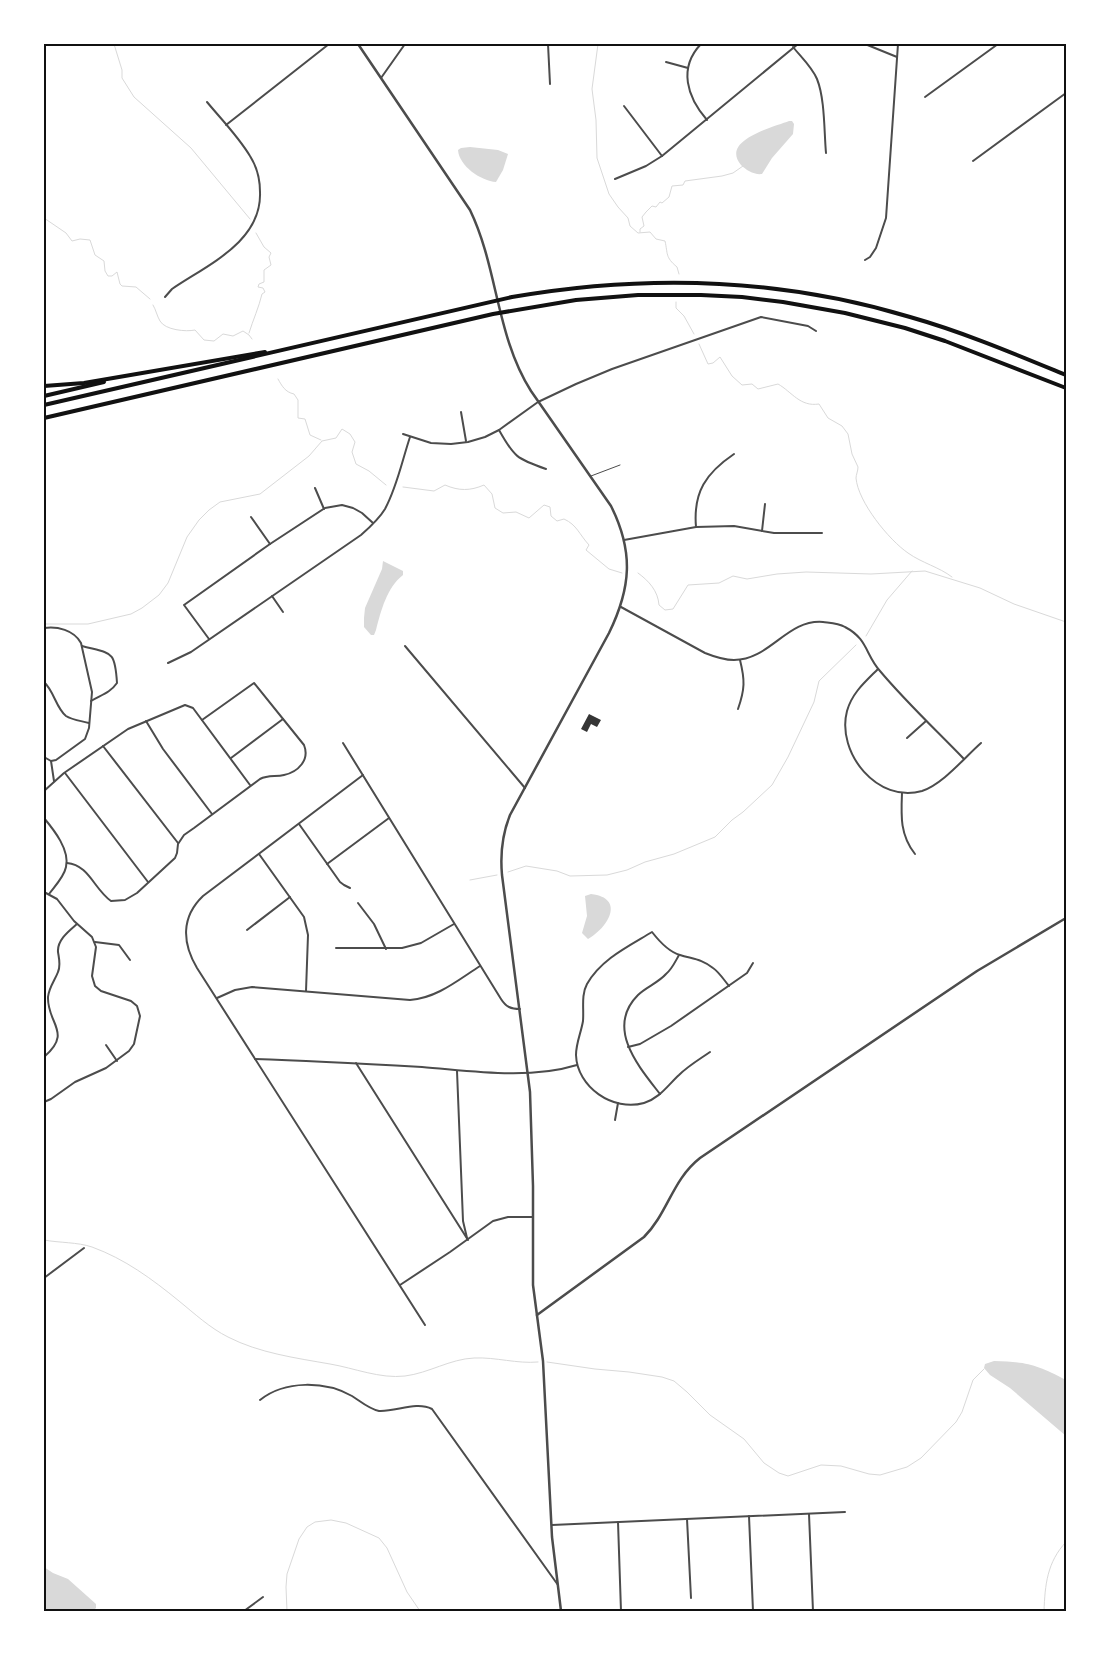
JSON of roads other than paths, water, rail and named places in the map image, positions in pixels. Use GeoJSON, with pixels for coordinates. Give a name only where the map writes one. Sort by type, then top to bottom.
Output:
{"type":"FeatureCollection","features":[{"type":"Feature","properties":{"kind":"highway"},"geometry":{"type":"LineString","coordinates":[[44,405],[533,294],[617,284],[708,283],[764,287],[806,293],[888,310],[968,336],[1066,375]]}},
{"type":"Feature","properties":{"kind":"highway"},"geometry":{"type":"LineString","coordinates":[[44,418],[500,312],[576,300],[638,295],[742,297],[797,304],[845,313],[892,324],[938,338],[1066,388]]}},
{"type":"Feature","properties":{"kind":"highway"},"geometry":{"type":"LineString","coordinates":[[44,386],[68,385],[299,346]]}},
{"type":"Feature","properties":{"kind":"highway"},"geometry":{"type":"LineString","coordinates":[[44,396],[143,373]]}},
{"type":"Feature","properties":{"kind":"street"},"geometry":{"type":"LineString","coordinates":[[226,125],[329,44]]}},
{"type":"Feature","properties":{"kind":"street"},"geometry":{"type":"LineString","coordinates":[[358,44],[470,210],[482,240],[517,366],[538,402],[611,506],[624,540],[627,576],[621,607],[610,631],[510,815],[504,831],[501,848],[502,875],[528,1073],[534,1216],[534,1285],[543,1361],[552,1524],[561,1611]]}},
{"type":"Feature","properties":{"kind":"street"},"geometry":{"type":"LineString","coordinates":[[381,78],[405,44]]}},
{"type":"Feature","properties":{"kind":"street"},"geometry":{"type":"LineString","coordinates":[[548,44],[550,84]]}},
{"type":"Feature","properties":{"kind":"street"},"geometry":{"type":"LineString","coordinates":[[701,44],[697,48],[688,68],[688,87],[691,98],[707,120]]}},
{"type":"Feature","properties":{"kind":"street"},"geometry":{"type":"LineString","coordinates":[[615,179],[646,166],[662,156],[798,44]]}},
{"type":"Feature","properties":{"kind":"street"},"geometry":{"type":"LineString","coordinates":[[865,44],[897,57]]}},
{"type":"Feature","properties":{"kind":"street"},"geometry":{"type":"LineString","coordinates":[[865,260],[870,257],[876,248],[886,218],[898,44]]}},
{"type":"Feature","properties":{"kind":"street"},"geometry":{"type":"LineString","coordinates":[[924,97],[998,44]]}},
{"type":"Feature","properties":{"kind":"street"},"geometry":{"type":"LineString","coordinates":[[793,47],[817,80],[826,153]]}},
{"type":"Feature","properties":{"kind":"street"},"geometry":{"type":"LineString","coordinates":[[666,62],[688,68]]}},
{"type":"Feature","properties":{"kind":"street"},"geometry":{"type":"LineString","coordinates":[[973,161],[1066,93]]}},
{"type":"Feature","properties":{"kind":"street"},"geometry":{"type":"LineString","coordinates":[[165,297],[172,289],[230,250],[242,239],[255,220],[260,196],[259,180],[254,163],[246,149],[207,102]]}},
{"type":"Feature","properties":{"kind":"street"},"geometry":{"type":"LineString","coordinates":[[624,106],[662,156]]}},
{"type":"Feature","properties":{"kind":"street"},"geometry":{"type":"LineString","coordinates":[[403,434],[431,443],[451,444],[485,437],[499,430],[538,402],[612,369],[761,317],[808,326],[816,331]]}},
{"type":"Feature","properties":{"kind":"street"},"geometry":{"type":"LineString","coordinates":[[461,412],[466,442]]}},
{"type":"Feature","properties":{"kind":"street"},"geometry":{"type":"LineString","coordinates":[[499,430],[517,457],[546,469]]}},
{"type":"Feature","properties":{"kind":"street"},"geometry":{"type":"LineString","coordinates":[[168,663],[191,652],[361,535],[384,510],[392,494],[410,437]]}},
{"type":"Feature","properties":{"kind":"street"},"geometry":{"type":"LineString","coordinates":[[696,527],[696,506],[704,482],[718,466],[734,454]]}},
{"type":"Feature","properties":{"kind":"street"},"geometry":{"type":"LineString","coordinates":[[315,488],[324,509]]}},
{"type":"Feature","properties":{"kind":"street"},"geometry":{"type":"LineString","coordinates":[[762,531],[765,504]]}},
{"type":"Feature","properties":{"kind":"street"},"geometry":{"type":"LineString","coordinates":[[209,640],[184,605],[270,544],[324,509],[342,505],[353,508],[373,523]]}},
{"type":"Feature","properties":{"kind":"street"},"geometry":{"type":"LineString","coordinates":[[251,517],[270,544]]}},
{"type":"Feature","properties":{"kind":"street"},"geometry":{"type":"LineString","coordinates":[[624,540],[696,527],[734,526],[774,533],[822,533]]}},
{"type":"Feature","properties":{"kind":"street"},"geometry":{"type":"LineString","coordinates":[[272,596],[283,612]]}},
{"type":"Feature","properties":{"kind":"street"},"geometry":{"type":"LineString","coordinates":[[621,607],[705,653],[720,659],[740,660],[761,652],[797,626],[817,622],[836,624],[856,635],[867,647],[878,669],[964,759]]}},
{"type":"Feature","properties":{"kind":"street"},"geometry":{"type":"LineString","coordinates":[[44,628],[59,628],[79,638],[92,692],[89,724],[85,739],[56,760],[51,761],[44,757]]}},
{"type":"Feature","properties":{"kind":"street"},"geometry":{"type":"LineString","coordinates":[[82,646],[109,653],[113,658],[117,672],[117,684],[115,687],[110,692],[91,701]]}},
{"type":"Feature","properties":{"kind":"street"},"geometry":{"type":"LineString","coordinates":[[404,646],[525,788]]}},
{"type":"Feature","properties":{"kind":"street"},"geometry":{"type":"LineString","coordinates":[[738,709],[745,681],[740,660]]}},
{"type":"Feature","properties":{"kind":"street"},"geometry":{"type":"LineString","coordinates":[[878,669],[857,689],[851,699],[846,712],[845,726],[847,742],[858,763],[870,779],[880,787],[902,793],[920,791],[931,787],[981,743]]}},
{"type":"Feature","properties":{"kind":"street"},"geometry":{"type":"LineString","coordinates":[[44,682],[67,716],[89,724]]}},
{"type":"Feature","properties":{"kind":"street"},"geometry":{"type":"LineString","coordinates":[[67,863],[74,863],[82,868],[111,901],[117,902],[127,899],[174,858],[177,853],[178,844],[184,835],[250,785],[265,776],[288,774],[305,760],[307,753],[304,745],[254,683],[202,720]]}},
{"type":"Feature","properties":{"kind":"street"},"geometry":{"type":"LineString","coordinates":[[44,791],[64,773],[128,729],[185,705],[193,708],[250,785]]}},
{"type":"Feature","properties":{"kind":"street"},"geometry":{"type":"LineString","coordinates":[[231,758],[283,719]]}},
{"type":"Feature","properties":{"kind":"street"},"geometry":{"type":"LineString","coordinates":[[908,738],[927,720]]}},
{"type":"Feature","properties":{"kind":"street"},"geometry":{"type":"LineString","coordinates":[[146,721],[163,749],[212,814]]}},
{"type":"Feature","properties":{"kind":"street"},"geometry":{"type":"LineString","coordinates":[[344,743],[505,1006],[512,1009],[520,1009]]}},
{"type":"Feature","properties":{"kind":"street"},"geometry":{"type":"LineString","coordinates":[[103,746],[178,844]]}},
{"type":"Feature","properties":{"kind":"street"},"geometry":{"type":"LineString","coordinates":[[51,761],[54,781]]}},
{"type":"Feature","properties":{"kind":"street"},"geometry":{"type":"LineString","coordinates":[[64,773],[148,882]]}},
{"type":"Feature","properties":{"kind":"street"},"geometry":{"type":"LineString","coordinates":[[363,775],[203,896],[192,908],[188,917],[185,928],[187,949],[190,958],[425,1325]]}},
{"type":"Feature","properties":{"kind":"street"},"geometry":{"type":"LineString","coordinates":[[902,793],[902,829],[909,846],[915,854]]}},
{"type":"Feature","properties":{"kind":"street"},"geometry":{"type":"LineString","coordinates":[[44,818],[62,843],[67,863],[63,875],[49,894]]}},
{"type":"Feature","properties":{"kind":"street"},"geometry":{"type":"LineString","coordinates":[[327,864],[389,818]]}},
{"type":"Feature","properties":{"kind":"street"},"geometry":{"type":"LineString","coordinates":[[298,824],[340,882],[350,888]]}},
{"type":"Feature","properties":{"kind":"street"},"geometry":{"type":"LineString","coordinates":[[258,854],[304,918],[308,935],[306,992]]}},
{"type":"Feature","properties":{"kind":"street"},"geometry":{"type":"LineString","coordinates":[[44,892],[59,902],[77,924],[89,933],[94,942],[97,951],[92,977],[95,986],[101,991],[131,1000],[137,1006],[140,1013],[134,1044],[117,1061],[101,1072],[75,1082],[44,1102]]}},
{"type":"Feature","properties":{"kind":"street"},"geometry":{"type":"LineString","coordinates":[[247,930],[290,897]]}},
{"type":"Feature","properties":{"kind":"street"},"geometry":{"type":"LineString","coordinates":[[358,903],[374,924],[386,949]]}},
{"type":"Feature","properties":{"kind":"street"},"geometry":{"type":"LineString","coordinates":[[537,1316],[644,1237],[656,1224],[683,1174],[700,1158],[962,981],[1066,918]]}},
{"type":"Feature","properties":{"kind":"street"},"geometry":{"type":"LineString","coordinates":[[44,1057],[52,1050],[58,1040],[57,1029],[48,999],[50,986],[59,968],[58,949],[62,939],[77,924]]}},
{"type":"Feature","properties":{"kind":"street"},"geometry":{"type":"LineString","coordinates":[[336,948],[402,948],[421,943],[454,924]]}},
{"type":"Feature","properties":{"kind":"street"},"geometry":{"type":"LineString","coordinates":[[710,1052],[678,1075],[660,1094],[644,1103],[618,1104],[603,1098],[584,1079],[577,1065],[576,1046],[583,1019],[583,995],[592,976],[609,960],[652,932],[660,942],[679,955],[689,956],[708,964],[715,969],[729,986]]}},
{"type":"Feature","properties":{"kind":"street"},"geometry":{"type":"LineString","coordinates":[[94,942],[119,945],[130,960]]}},
{"type":"Feature","properties":{"kind":"street"},"geometry":{"type":"LineString","coordinates":[[660,1094],[632,1056],[625,1033],[626,1020],[629,1009],[638,996],[665,976],[679,955]]}},
{"type":"Feature","properties":{"kind":"street"},"geometry":{"type":"LineString","coordinates":[[628,1047],[640,1044],[671,1026],[747,973],[753,964]]}},
{"type":"Feature","properties":{"kind":"street"},"geometry":{"type":"LineString","coordinates":[[217,998],[235,990],[252,987],[410,1000],[421,999],[439,992],[480,966]]}},
{"type":"Feature","properties":{"kind":"street"},"geometry":{"type":"LineString","coordinates":[[106,1045],[117,1061]]}},
{"type":"Feature","properties":{"kind":"street"},"geometry":{"type":"LineString","coordinates":[[256,1059],[528,1073],[553,1071],[577,1065]]}},
{"type":"Feature","properties":{"kind":"street"},"geometry":{"type":"LineString","coordinates":[[356,1063],[468,1240]]}},
{"type":"Feature","properties":{"kind":"street"},"geometry":{"type":"LineString","coordinates":[[457,1070],[463,1221],[468,1240]]}},
{"type":"Feature","properties":{"kind":"street"},"geometry":{"type":"LineString","coordinates":[[615,1120],[618,1104]]}},
{"type":"Feature","properties":{"kind":"street"},"geometry":{"type":"LineString","coordinates":[[400,1285],[498,1219],[534,1216]]}},
{"type":"Feature","properties":{"kind":"street"},"geometry":{"type":"LineString","coordinates":[[44,1278],[84,1248]]}},
{"type":"Feature","properties":{"kind":"street"},"geometry":{"type":"LineString","coordinates":[[260,1400],[270,1393],[284,1388],[313,1386],[344,1392],[370,1408],[379,1410],[424,1406],[432,1409],[558,1586]]}},
{"type":"Feature","properties":{"kind":"street"},"geometry":{"type":"LineString","coordinates":[[552,1524],[845,1512]]}},
{"type":"Feature","properties":{"kind":"street"},"geometry":{"type":"LineString","coordinates":[[809,1514],[813,1611]]}},
{"type":"Feature","properties":{"kind":"street"},"geometry":{"type":"LineString","coordinates":[[749,1516],[753,1611]]}},
{"type":"Feature","properties":{"kind":"street"},"geometry":{"type":"LineString","coordinates":[[687,1519],[691,1598]]}},
{"type":"Feature","properties":{"kind":"street"},"geometry":{"type":"LineString","coordinates":[[618,1522],[621,1611]]}},
{"type":"Feature","properties":{"kind":"street"},"geometry":{"type":"LineString","coordinates":[[244,1611],[263,1597]]}},
{"type":"Feature","properties":{"kind":"lane"},"geometry":{"type":"LineString","coordinates":[[590,476],[620,465]]}},
{"type":"Feature","properties":{"kind":"waterway"},"geometry":{"type":"LineString","coordinates":[[114,44],[122,70],[122,78],[134,97],[191,148],[250,219]]}},
{"type":"Feature","properties":{"kind":"waterway"},"geometry":{"type":"LineString","coordinates":[[598,44],[592,89],[596,120],[597,158],[609,194],[628,218],[630,226],[638,233],[650,232],[656,239],[665,241],[669,258],[677,267],[679,274]]}},
{"type":"Feature","properties":{"kind":"waterway"},"geometry":{"type":"LineString","coordinates":[[640,232],[640,229],[644,226],[642,217],[652,206],[656,207],[660,202],[662,203],[669,197],[672,186],[683,185],[685,181],[733,173],[743,166]]}},
{"type":"Feature","properties":{"kind":"waterway"},"geometry":{"type":"LineString","coordinates":[[44,218],[66,233],[72,241],[80,239],[90,240],[95,255],[104,261],[105,271],[108,276],[112,276],[117,272],[122,286],[136,287],[150,299]]}},
{"type":"Feature","properties":{"kind":"waterway"},"geometry":{"type":"LineString","coordinates":[[249,333],[262,294],[265,292],[263,288],[258,287],[259,284],[264,282],[264,270],[271,265],[269,257],[271,253],[264,247],[256,233]]}},
{"type":"Feature","properties":{"kind":"waterway"},"geometry":{"type":"LineString","coordinates":[[676,302],[676,308],[684,316],[694,334]]}},
{"type":"Feature","properties":{"kind":"waterway"},"geometry":{"type":"LineString","coordinates":[[153,305],[163,324],[176,330],[195,330],[204,340],[214,341],[223,334],[233,336],[243,331],[252,339]]}},
{"type":"Feature","properties":{"kind":"waterway"},"geometry":{"type":"LineString","coordinates":[[699,344],[708,364],[713,363],[720,357],[732,376],[742,385],[752,384],[758,389],[778,384],[801,401],[819,404],[828,418],[842,426],[848,434],[852,454],[858,467],[856,478],[858,488],[868,509],[876,520],[900,547],[919,560],[942,570],[952,577]]}},
{"type":"Feature","properties":{"kind":"waterway"},"geometry":{"type":"LineString","coordinates":[[278,379],[284,388],[294,394],[298,400],[298,418],[305,419],[310,435],[321,440]]}},
{"type":"Feature","properties":{"kind":"waterway"},"geometry":{"type":"LineString","coordinates":[[44,624],[88,624],[131,614],[142,608],[159,595],[168,583],[187,537],[209,510],[220,502],[260,494],[309,456],[322,441],[336,438],[342,429],[350,434],[355,442],[352,452],[356,464],[369,471],[386,485]]}},
{"type":"Feature","properties":{"kind":"waterway"},"geometry":{"type":"LineString","coordinates":[[403,487],[434,491],[445,485],[464,490],[484,485],[492,494],[495,508],[503,513],[516,512],[529,518],[544,505],[550,507],[551,516],[557,521],[564,519],[575,527],[589,545],[586,550],[609,569],[622,573]]}},
{"type":"Feature","properties":{"kind":"waterway"},"geometry":{"type":"LineString","coordinates":[[866,636],[887,600],[912,571]]}},
{"type":"Feature","properties":{"kind":"waterway"},"geometry":{"type":"LineString","coordinates":[[638,573],[652,587],[657,595],[659,605],[665,610],[673,609],[688,585],[719,583],[733,576],[747,579],[806,572],[871,574],[925,571],[980,588],[1014,604],[1066,622]]}},
{"type":"Feature","properties":{"kind":"waterway"},"geometry":{"type":"LineString","coordinates":[[508,872],[526,866],[557,871],[570,876],[607,875],[674,854],[715,837],[772,785],[788,757],[814,702],[819,681],[856,645]]}},
{"type":"Feature","properties":{"kind":"waterway"},"geometry":{"type":"LineString","coordinates":[[470,880],[497,875]]}},
{"type":"Feature","properties":{"kind":"waterway"},"geometry":{"type":"LineString","coordinates":[[44,1240],[86,1245],[116,1257],[148,1277],[221,1333],[240,1343],[278,1354],[377,1375],[396,1377],[423,1372],[456,1361],[474,1358],[538,1362]]}},
{"type":"Feature","properties":{"kind":"waterway"},"geometry":{"type":"LineString","coordinates":[[547,1362],[629,1372],[662,1377],[674,1381],[710,1415],[744,1439],[764,1463],[779,1473],[788,1476],[821,1465],[841,1466],[880,1475],[907,1467],[921,1458],[956,1422],[962,1412],[973,1380],[984,1369]]}},
{"type":"Feature","properties":{"kind":"waterway"},"geometry":{"type":"LineString","coordinates":[[287,1611],[287,1574],[299,1539],[307,1527],[315,1522],[331,1520],[346,1523],[379,1538],[387,1548],[407,1592],[420,1611]]}},
{"type":"Feature","properties":{"kind":"waterway"},"geometry":{"type":"LineString","coordinates":[[1044,1611],[1048,1574],[1055,1558],[1066,1542]]}}]}
